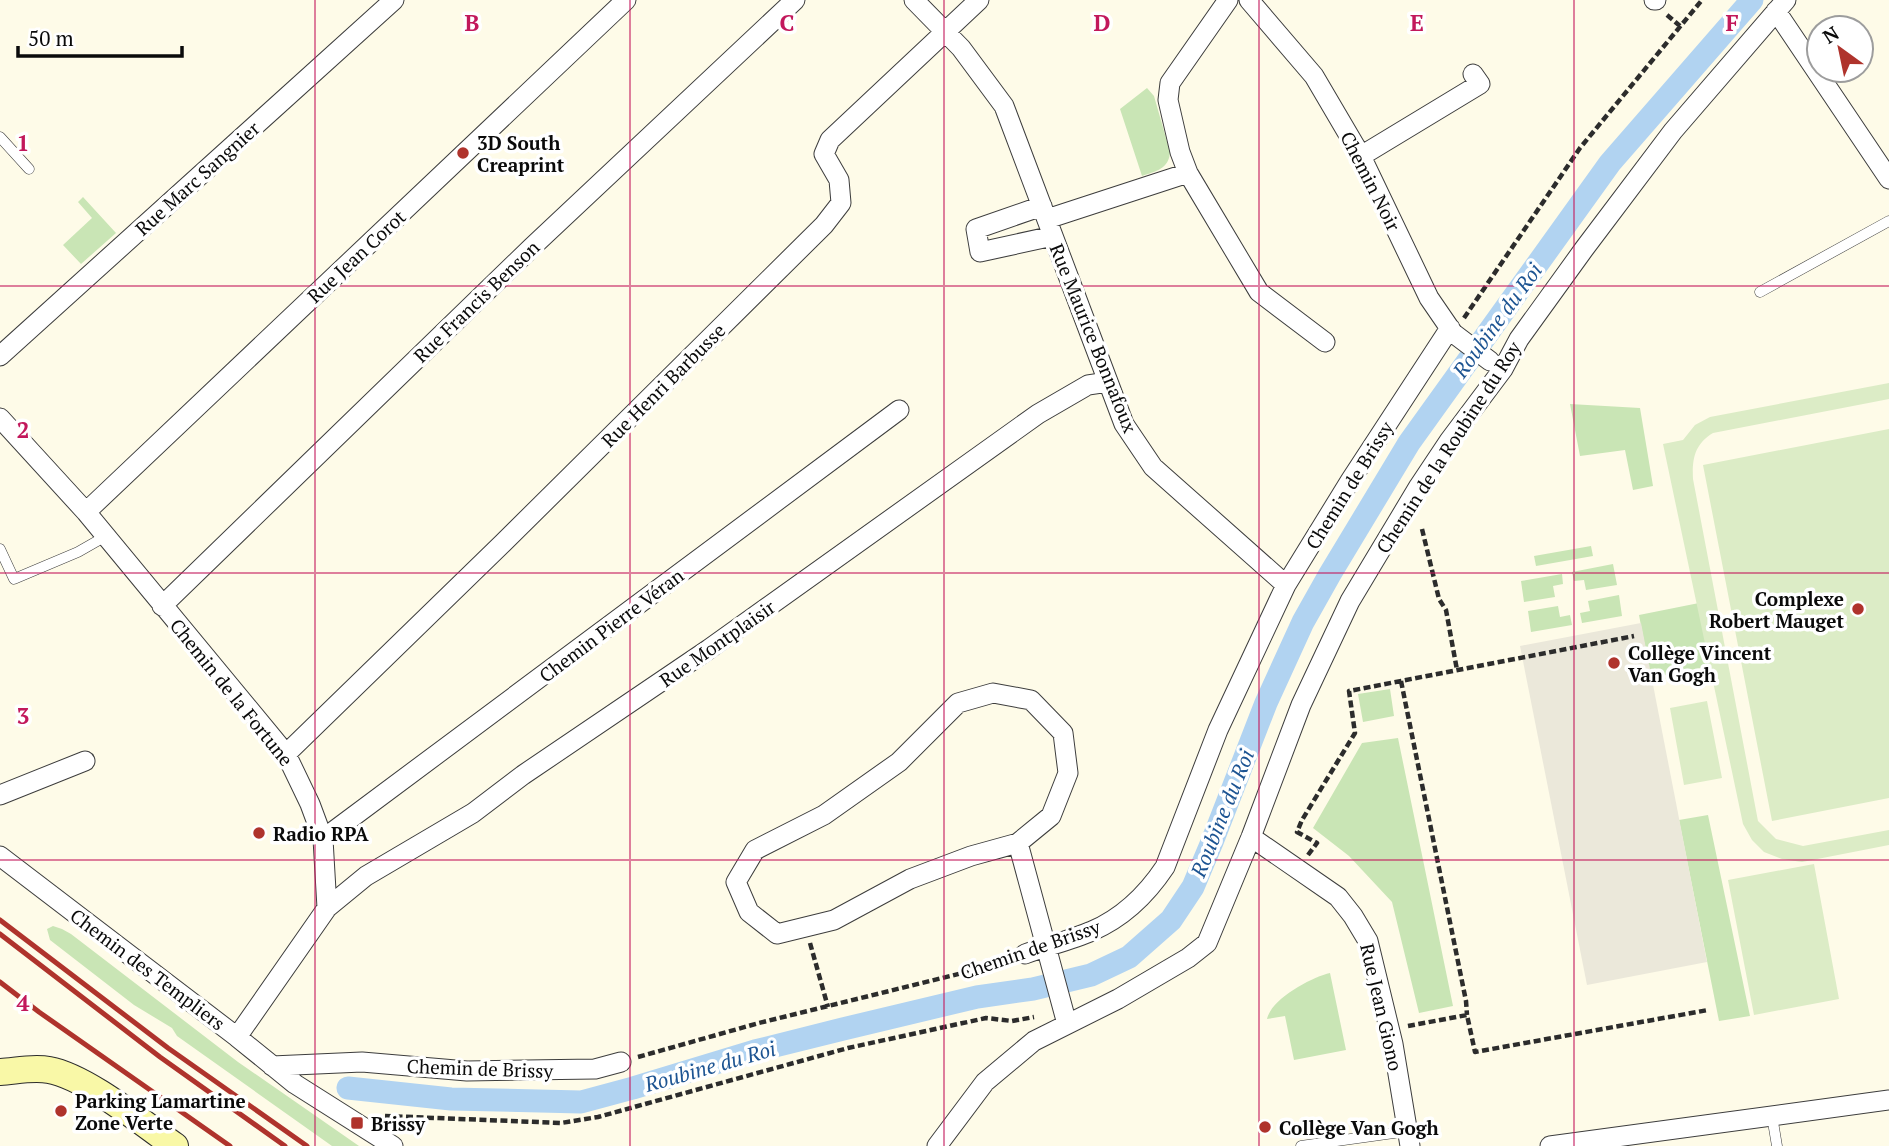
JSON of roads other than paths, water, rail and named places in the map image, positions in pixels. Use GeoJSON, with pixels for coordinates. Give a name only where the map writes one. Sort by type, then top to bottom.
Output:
{"type":"FeatureCollection","features":[{"type":"Feature","properties":{"kind":"main road"},"geometry":{"type":"LineString","coordinates":[[0,1072],[26,1069],[68,1075],[102,1095],[175,1146]]}},
{"type":"Feature","properties":{"kind":"street","name":"Rue Marc Sangnier"},"geometry":{"type":"LineString","coordinates":[[0,356],[394,0]]}},
{"type":"Feature","properties":{"kind":"street","name":"Rue Jean Corot"},"geometry":{"type":"LineString","coordinates":[[86,512],[626,0]]}},
{"type":"Feature","properties":{"kind":"street","name":"Rue Francis Benson"},"geometry":{"type":"LineString","coordinates":[[162,606],[532,247],[795,0]]}},
{"type":"Feature","properties":{"kind":"street","name":"Rue Maurice Bonnafoux"},"geometry":{"type":"LineString","coordinates":[[914,0],[961,48],[1004,106],[1124,424],[1153,467],[1286,585]]}},
{"type":"Feature","properties":{"kind":"street","name":"Rue Henri Barbusse"},"geometry":{"type":"LineString","coordinates":[[286,754],[824,225],[841,203],[839,180],[824,155],[830,141],[979,0]]}},
{"type":"Feature","properties":{"kind":"street"},"geometry":{"type":"LineString","coordinates":[[1228,0],[1170,83],[1168,100],[1180,152],[1188,173],[1259,292],[1325,342]]}},
{"type":"Feature","properties":{"kind":"street","name":"Chemin Noir"},"geometry":{"type":"LineString","coordinates":[[1249,0],[1314,76],[1361,156],[1429,298],[1451,331],[1490,360]]}},
{"type":"Feature","properties":{"kind":"street"},"geometry":{"type":"LineString","coordinates":[[1781,5],[1889,179]]}},
{"type":"Feature","properties":{"kind":"street","name":"Chemin de la Roubine du Roy"},"geometry":{"type":"LineString","coordinates":[[937,1146],[985,1082],[1064,1015],[1118,999],[1188,958],[1207,943],[1301,705],[1344,613],[1419,486],[1584,249],[1673,131],[1781,5]]}},
{"type":"Feature","properties":{"kind":"street"},"geometry":{"type":"LineString","coordinates":[[1361,156],[1480,84],[1473,74]]}},
{"type":"Feature","properties":{"kind":"street"},"geometry":{"type":"LineString","coordinates":[[1047,220],[1188,173]]}},
{"type":"Feature","properties":{"kind":"street","name":"Chemin de Brissy"},"geometry":{"type":"LineString","coordinates":[[1025,954],[1048,951],[1092,931],[1115,918],[1152,887],[1165,867],[1218,730],[1286,585],[1357,470],[1451,331]]}},
{"type":"Feature","properties":{"kind":"street","name":"Rue Montplaisir"},"geometry":{"type":"LineString","coordinates":[[327,908],[366,876],[472,813],[523,775],[709,649],[1038,414],[1088,385],[1108,382]]}},
{"type":"Feature","properties":{"kind":"street","name":"Chemin Pierre Véran"},"geometry":{"type":"LineString","coordinates":[[323,839],[899,410]]}},
{"type":"Feature","properties":{"kind":"street","name":"Chemin de la Fortune"},"geometry":{"type":"LineString","coordinates":[[0,418],[86,512],[286,754],[323,839],[327,908]]}},
{"type":"Feature","properties":{"kind":"street"},"geometry":{"type":"LineString","coordinates":[[993,693],[1031,700],[1063,733],[1068,774],[1051,816],[1018,843],[971,856],[910,879],[834,920],[777,934],[749,912],[736,882],[755,850],[824,815],[899,762],[958,703],[993,693]]}},
{"type":"Feature","properties":{"kind":"street"},"geometry":{"type":"LineString","coordinates":[[0,795],[85,761]]}},
{"type":"Feature","properties":{"kind":"street","name":"Rue Jean Giono"},"geometry":{"type":"LineString","coordinates":[[1251,837],[1338,897],[1368,941],[1389,1028],[1409,1139]]}},
{"type":"Feature","properties":{"kind":"street"},"geometry":{"type":"LineString","coordinates":[[1018,843],[1064,1015]]}},
{"type":"Feature","properties":{"kind":"street","name":"Chemin des Templiers"},"geometry":{"type":"LineString","coordinates":[[0,856],[295,1084],[393,1146]]}},
{"type":"Feature","properties":{"kind":"street"},"geometry":{"type":"LineString","coordinates":[[237,1037],[327,908]]}},
{"type":"Feature","properties":{"kind":"street","name":"Chemin de Brissy"},"geometry":{"type":"LineString","coordinates":[[272,1066],[362,1062],[467,1071],[595,1069],[621,1062]]}},
{"type":"Feature","properties":{"kind":"street"},"geometry":{"type":"LineString","coordinates":[[1550,1146],[1889,1100]]}},
{"type":"Feature","properties":{"kind":"lane"},"geometry":{"type":"LineString","coordinates":[[0,137],[29,169]]}},
{"type":"Feature","properties":{"kind":"lane"},"geometry":{"type":"LineString","coordinates":[[1760,292],[1889,221]]}},
{"type":"Feature","properties":{"kind":"lane"},"geometry":{"type":"LineString","coordinates":[[0,548],[14,579],[106,537]]}},
{"type":"Feature","properties":{"kind":"lane"},"geometry":{"type":"LineString","coordinates":[[1772,1116],[1777,1146]]}},
{"type":"Feature","properties":{"kind":"lane"},"geometry":{"type":"LineString","coordinates":[[1301,1146],[1409,1139]]}},
{"type":"Feature","properties":{"kind":"waterway","name":"Roubine du Roi"},"geometry":{"type":"LineString","coordinates":[[348,1088],[451,1099],[581,1102],[755,1051],[843,1029],[977,997],[1033,989],[1091,975],[1129,957],[1171,920],[1193,887],[1266,703],[1303,622],[1409,443],[1610,163],[1752,0]]}},
{"type":"Feature","properties":{"kind":"railway"},"geometry":{"type":"LineString","coordinates":[[0,920],[168,1048],[307,1146]]}},
{"type":"Feature","properties":{"kind":"railway"},"geometry":{"type":"LineString","coordinates":[[0,934],[160,1057],[285,1146]]}},
{"type":"Feature","properties":{"kind":"railway"},"geometry":{"type":"LineString","coordinates":[[0,982],[230,1146]]}},
{"type":"Feature","properties":{"kind":"place","name":"3D South Creaprint"},"geometry":{"type":"Point","coordinates":[463,153]}},
{"type":"Feature","properties":{"kind":"place","name":"Complexe Robert Mauget"},"geometry":{"type":"Point","coordinates":[1858,609]}},
{"type":"Feature","properties":{"kind":"place","name":"Collège Vincent Van Gogh"},"geometry":{"type":"Point","coordinates":[1614,663]}},
{"type":"Feature","properties":{"kind":"place","name":"Radio RPA"},"geometry":{"type":"Point","coordinates":[259,833]}},
{"type":"Feature","properties":{"kind":"place","name":"Parking Lamartine Zone Verte"},"geometry":{"type":"Point","coordinates":[61,1111]}},
{"type":"Feature","properties":{"kind":"place","name":"Brissy"},"geometry":{"type":"Point","coordinates":[357,1123]}},
{"type":"Feature","properties":{"kind":"place","name":"Collège Van Gogh"},"geometry":{"type":"Point","coordinates":[1265,1127]}}]}
